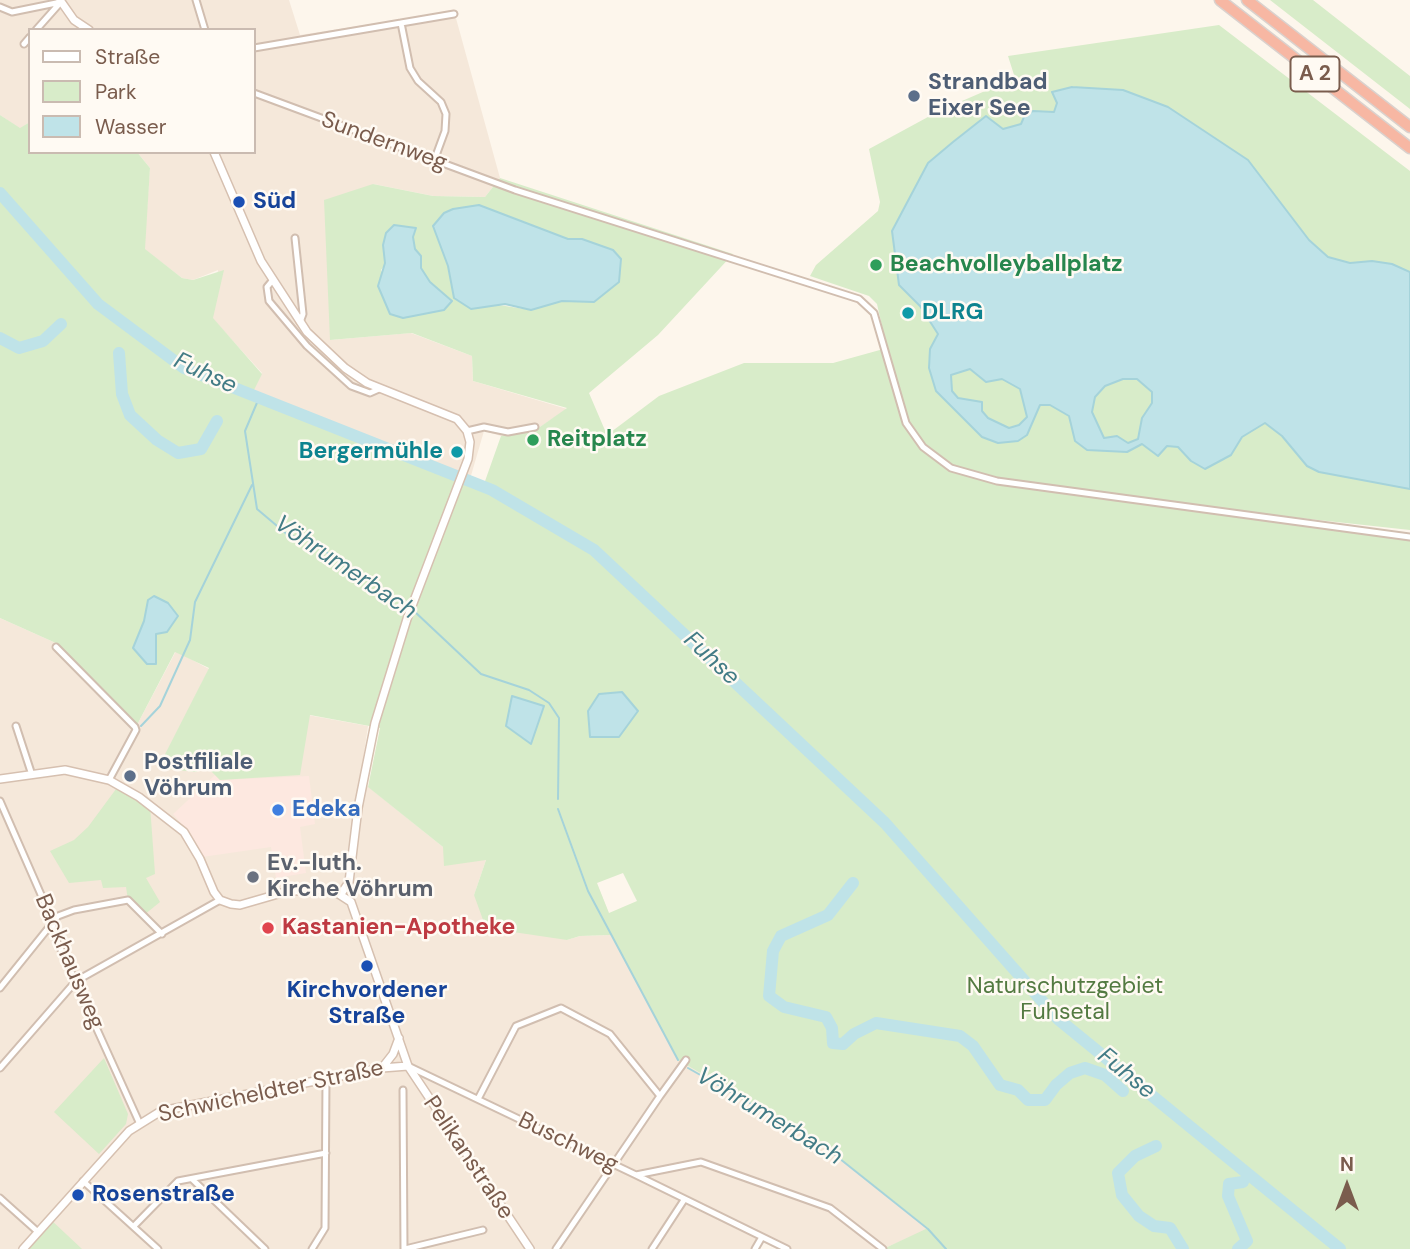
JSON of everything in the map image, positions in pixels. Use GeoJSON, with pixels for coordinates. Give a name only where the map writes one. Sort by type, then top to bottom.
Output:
{"type":"FeatureCollection","features":[{"type":"Feature","properties":{"kind":"highway","name":"A 2"},"geometry":{"type":"LineString","coordinates":[[1220,0],[1410,148]]}},
{"type":"Feature","properties":{"kind":"highway","name":"A 2"},"geometry":{"type":"LineString","coordinates":[[1247,0],[1410,127]]}},
{"type":"Feature","properties":{"kind":"street"},"geometry":{"type":"LineString","coordinates":[[196,0],[204,28]]}},
{"type":"Feature","properties":{"kind":"street"},"geometry":{"type":"LineString","coordinates":[[0,15],[61,1]]}},
{"type":"Feature","properties":{"kind":"street"},"geometry":{"type":"LineString","coordinates":[[38,28],[61,1]]}},
{"type":"Feature","properties":{"kind":"street"},"geometry":{"type":"LineString","coordinates":[[61,1],[74,20],[86,28]]}},
{"type":"Feature","properties":{"kind":"street"},"geometry":{"type":"LineString","coordinates":[[0,7],[7,12]]}},
{"type":"Feature","properties":{"kind":"street"},"geometry":{"type":"LineString","coordinates":[[256,48],[454,14]]}},
{"type":"Feature","properties":{"kind":"street"},"geometry":{"type":"LineString","coordinates":[[401,23],[410,68],[418,81],[441,102],[446,114],[447,125],[434,161]]}},
{"type":"Feature","properties":{"kind":"street"},"geometry":{"type":"LineString","coordinates":[[24,44],[28,39]]}},
{"type":"Feature","properties":{"kind":"street","name":"Sundernweg"},"geometry":{"type":"LineString","coordinates":[[256,94],[515,190],[865,302],[874,313],[906,423],[923,447],[951,468],[997,481],[1410,537]]}},
{"type":"Feature","properties":{"kind":"street"},"geometry":{"type":"LineString","coordinates":[[215,154],[243,224],[272,281],[300,322],[345,368],[379,389],[452,416],[467,431],[470,448],[465,469],[407,619],[372,734],[349,882],[341,894]]}},
{"type":"Feature","properties":{"kind":"street"},"geometry":{"type":"LineString","coordinates":[[295,238],[303,314],[300,322]]}},
{"type":"Feature","properties":{"kind":"street"},"geometry":{"type":"LineString","coordinates":[[272,281],[267,287],[269,300],[307,346],[351,386],[370,393],[379,389]]}},
{"type":"Feature","properties":{"kind":"street"},"geometry":{"type":"LineString","coordinates":[[467,431],[484,427],[508,432],[535,427]]}},
{"type":"Feature","properties":{"kind":"street"},"geometry":{"type":"LineString","coordinates":[[56,647],[135,727],[136,730],[109,780]]}},
{"type":"Feature","properties":{"kind":"street"},"geometry":{"type":"LineString","coordinates":[[16,726],[31,772]]}},
{"type":"Feature","properties":{"kind":"street"},"geometry":{"type":"LineString","coordinates":[[0,779],[31,772],[73,770],[109,780],[139,797],[184,832],[220,900]]}},
{"type":"Feature","properties":{"kind":"street","name":"Backhausweg"},"geometry":{"type":"LineString","coordinates":[[0,801],[53,922],[52,930],[139,1122]]}},
{"type":"Feature","properties":{"kind":"street"},"geometry":{"type":"LineString","coordinates":[[0,1068],[76,981],[220,900],[240,905],[301,889],[341,894],[356,910],[408,1066]]}},
{"type":"Feature","properties":{"kind":"street"},"geometry":{"type":"LineString","coordinates":[[0,988],[53,922],[74,910],[128,900],[162,934]]}},
{"type":"Feature","properties":{"kind":"street"},"geometry":{"type":"LineString","coordinates":[[478,1099],[516,1026],[561,1008],[610,1034],[660,1096]]}},
{"type":"Feature","properties":{"kind":"street"},"geometry":{"type":"LineString","coordinates":[[383,1068],[393,1054],[399,1038]]}},
{"type":"Feature","properties":{"kind":"street"},"geometry":{"type":"LineString","coordinates":[[556,1249],[611,1164],[642,1127],[660,1096],[687,1060]]}},
{"type":"Feature","properties":{"kind":"street","name":"Schwicheldter Straße"},"geometry":{"type":"LineString","coordinates":[[23,1249],[139,1122],[161,1111],[383,1068],[408,1066]]}},
{"type":"Feature","properties":{"kind":"street","name":"Buschweg"},"geometry":{"type":"LineString","coordinates":[[408,1066],[636,1175],[701,1162],[830,1208],[883,1249]]}},
{"type":"Feature","properties":{"kind":"street","name":"Pelikanstraße"},"geometry":{"type":"LineString","coordinates":[[408,1066],[530,1249]]}},
{"type":"Feature","properties":{"kind":"street"},"geometry":{"type":"LineString","coordinates":[[312,1249],[326,1228],[326,1079]]}},
{"type":"Feature","properties":{"kind":"street"},"geometry":{"type":"LineString","coordinates":[[403,1090],[404,1249],[483,1230]]}},
{"type":"Feature","properties":{"kind":"street"},"geometry":{"type":"LineString","coordinates":[[134,1226],[178,1181],[326,1153]]}},
{"type":"Feature","properties":{"kind":"street"},"geometry":{"type":"LineString","coordinates":[[636,1175],[787,1249]]}},
{"type":"Feature","properties":{"kind":"street"},"geometry":{"type":"LineString","coordinates":[[191,1179],[265,1249]]}},
{"type":"Feature","properties":{"kind":"street"},"geometry":{"type":"LineString","coordinates":[[83,1181],[158,1249]]}},
{"type":"Feature","properties":{"kind":"street"},"geometry":{"type":"LineString","coordinates":[[0,1198],[37,1232]]}},
{"type":"Feature","properties":{"kind":"street"},"geometry":{"type":"LineString","coordinates":[[652,1249],[684,1200]]}},
{"type":"Feature","properties":{"kind":"street"},"geometry":{"type":"LineString","coordinates":[[755,1249],[762,1237]]}},
{"type":"Feature","properties":{"kind":"shaded area"},"geometry":{"type":"Polygon","coordinates":[[[0,0],[289,0],[300,35],[454,11],[500,178],[485,197],[433,196],[373,184],[330,340],[411,333],[472,356],[473,381],[567,409],[537,429],[501,436],[484,431],[470,479],[252,393],[262,373],[212,318],[218,270],[193,280],[182,278],[144,249],[150,168],[139,154],[256,154],[256,28],[28,28],[28,123],[20,129],[0,115],[0,0]]]}},
{"type":"Feature","properties":{"kind":"shaded area"},"geometry":{"type":"Polygon","coordinates":[[[0,618],[58,644],[137,725],[176,651],[209,669],[159,768],[205,765],[308,715],[368,726],[360,780],[443,847],[486,860],[474,895],[567,940],[580,936],[611,935],[678,1060],[820,1143],[928,1229],[883,1249],[787,1249],[762,1238],[755,1249],[0,1249],[0,618]]]}},
{"type":"Feature","properties":{"kind":"shaded area"},"geometry":{"type":"Polygon","coordinates":[[[215,775],[220,780],[309,776],[315,824],[300,827],[306,873],[276,878],[271,847],[202,857],[188,832],[173,814],[215,775]]]}},
{"type":"Feature","properties":{"kind":"green space"},"geometry":{"type":"Polygon","coordinates":[[[1270,0],[1313,0],[1410,76],[1410,109],[1270,0]]]}},
{"type":"Feature","properties":{"kind":"green space","name":"Naturschutzgebiet Fuhsetal"},"geometry":{"type":"Polygon","coordinates":[[[1219,25],[1410,171],[1410,530],[1263,514],[1410,539],[1410,1249],[883,1249],[928,1228],[820,1143],[678,1060],[611,935],[580,936],[567,940],[486,928],[474,895],[486,860],[444,866],[443,847],[368,787],[380,728],[310,715],[300,775],[220,780],[205,765],[196,772],[158,768],[209,668],[175,652],[137,725],[58,644],[0,618],[0,115],[20,128],[28,123],[28,154],[139,154],[150,168],[145,249],[182,278],[193,280],[224,270],[213,318],[262,374],[250,398],[509,501],[596,554],[599,552],[512,497],[484,484],[501,436],[537,429],[567,408],[473,381],[472,356],[412,333],[330,340],[324,200],[373,184],[433,196],[485,197],[500,178],[733,254],[658,335],[589,393],[607,435],[659,396],[744,363],[833,363],[887,348],[877,304],[869,296],[810,276],[816,265],[878,211],[880,202],[869,149],[939,111],[1015,78],[1008,56],[1219,25]],[[479,205],[433,226],[448,266],[454,298],[531,310],[562,301],[594,302],[582,239],[568,239],[479,205]],[[416,228],[381,270],[403,318],[444,310],[452,301],[430,282],[421,267],[421,256],[415,249],[413,237],[416,228]],[[623,873],[597,883],[609,913],[637,901],[623,873]]]}},
{"type":"Feature","properties":{"kind":"green space"},"geometry":{"type":"Polygon","coordinates":[[[119,785],[150,805],[155,874],[146,878],[160,902],[144,915],[128,900],[126,887],[103,888],[101,880],[69,883],[50,851],[74,840],[88,827],[119,785]]]}},
{"type":"Feature","properties":{"kind":"green space"},"geometry":{"type":"Polygon","coordinates":[[[104,1058],[128,1114],[126,1124],[99,1154],[54,1112],[104,1058]]]}},
{"type":"Feature","properties":{"kind":"green space"},"geometry":{"type":"Polygon","coordinates":[[[50,1219],[82,1249],[23,1249],[50,1219]]]}},
{"type":"Feature","properties":{"kind":"water"},"geometry":{"type":"Polygon","coordinates":[[[1072,87],[1123,90],[1168,107],[1248,160],[1309,240],[1328,257],[1350,263],[1372,261],[1392,264],[1410,272],[1410,489],[1319,472],[1307,466],[1282,436],[1265,423],[1242,437],[1231,455],[1205,469],[1191,461],[1178,447],[1167,446],[1158,456],[1142,444],[1127,452],[1087,450],[1075,441],[1069,416],[1050,405],[1040,405],[1027,435],[1018,441],[998,443],[982,437],[936,391],[929,368],[930,349],[938,334],[920,306],[899,285],[892,231],[928,163],[986,116],[1003,129],[1021,124],[1024,117],[1033,111],[1054,112],[1057,103],[1052,92],[1072,87]],[[970,369],[951,375],[952,391],[958,398],[982,402],[982,411],[988,418],[1009,428],[1019,425],[1027,417],[1020,389],[1002,379],[986,382],[970,369]],[[1123,379],[1105,386],[1095,397],[1092,412],[1104,438],[1117,436],[1128,443],[1138,439],[1142,418],[1152,403],[1152,392],[1137,379],[1123,379]]]}},
{"type":"Feature","properties":{"kind":"water"},"geometry":{"type":"Polygon","coordinates":[[[479,205],[568,239],[582,239],[613,250],[621,259],[619,282],[594,302],[562,301],[531,310],[505,304],[471,309],[454,298],[448,266],[433,226],[444,213],[479,205]]]}},
{"type":"Feature","properties":{"kind":"water"},"geometry":{"type":"Polygon","coordinates":[[[394,225],[416,228],[413,237],[415,249],[421,256],[421,268],[430,282],[452,301],[444,310],[403,318],[390,314],[378,286],[385,263],[383,245],[386,233],[394,225]]]}},
{"type":"Feature","properties":{"kind":"water"},"geometry":{"type":"Polygon","coordinates":[[[154,596],[168,603],[178,616],[167,632],[156,634],[156,664],[147,664],[133,648],[144,621],[148,600],[154,596]]]}},
{"type":"Feature","properties":{"kind":"water"},"geometry":{"type":"Polygon","coordinates":[[[622,692],[638,711],[619,737],[590,737],[588,711],[599,694],[622,692]]]}},
{"type":"Feature","properties":{"kind":"water"},"geometry":{"type":"Polygon","coordinates":[[[512,696],[544,706],[531,744],[506,726],[512,696]]]}},
{"type":"Feature","properties":{"kind":"waterway","name":"Fuhse"},"geometry":{"type":"LineString","coordinates":[[0,193],[98,304],[184,368],[492,490],[594,550],[885,823],[1058,1019],[1340,1249]]}},
{"type":"Feature","properties":{"kind":"waterway"},"geometry":{"type":"LineString","coordinates":[[0,338],[19,348],[43,341],[61,324]]}},
{"type":"Feature","properties":{"kind":"waterway"},"geometry":{"type":"LineString","coordinates":[[119,353],[122,394],[130,415],[157,440],[178,453],[201,449],[217,421]]}},
{"type":"Feature","properties":{"kind":"waterway","name":"Vöhrumerbach"},"geometry":{"type":"LineString","coordinates":[[259,398],[245,431],[257,509],[289,536],[305,538],[410,608]]}},
{"type":"Feature","properties":{"kind":"waterway"},"geometry":{"type":"LineString","coordinates":[[141,726],[160,706],[190,640],[195,602],[252,485]]}},
{"type":"Feature","properties":{"kind":"waterway","name":"Vöhrumerbach"},"geometry":{"type":"LineString","coordinates":[[414,611],[481,674],[529,690],[549,703],[559,718],[558,799]]}},
{"type":"Feature","properties":{"kind":"waterway","name":"Vöhrumerbach"},"geometry":{"type":"LineString","coordinates":[[558,809],[588,891],[678,1060]]}},
{"type":"Feature","properties":{"kind":"waterway"},"geometry":{"type":"LineString","coordinates":[[853,883],[828,915],[781,936],[773,951],[769,996],[784,1007],[826,1017],[832,1028],[833,1043],[843,1044],[854,1034],[876,1023],[960,1036],[973,1046],[1000,1085],[1018,1090],[1028,1100],[1045,1100],[1056,1085],[1070,1073],[1085,1068],[1105,1075],[1123,1091]]}},
{"type":"Feature","properties":{"kind":"waterway","name":"Vöhrumerbach"},"geometry":{"type":"LineString","coordinates":[[688,1068],[820,1143],[928,1229],[946,1249]]}},
{"type":"Feature","properties":{"kind":"waterway"},"geometry":{"type":"LineString","coordinates":[[1156,1146],[1135,1156],[1118,1173],[1122,1195],[1139,1216],[1154,1226],[1170,1228],[1183,1249]]}},
{"type":"Feature","properties":{"kind":"waterway"},"geometry":{"type":"LineString","coordinates":[[1238,1249],[1247,1241],[1228,1196],[1229,1184],[1243,1182]]}},
{"type":"Feature","properties":{"kind":"place","name":"Strandbad Eixer See"},"geometry":{"type":"Point","coordinates":[914,96]}},
{"type":"Feature","properties":{"kind":"place","name":"Süd"},"geometry":{"type":"Point","coordinates":[239,202]}},
{"type":"Feature","properties":{"kind":"place","name":"Beachvolleyballplatz"},"geometry":{"type":"Point","coordinates":[876,265]}},
{"type":"Feature","properties":{"kind":"place","name":"DLRG"},"geometry":{"type":"Point","coordinates":[908,313]}},
{"type":"Feature","properties":{"kind":"place","name":"Reitplatz"},"geometry":{"type":"Point","coordinates":[533,440]}},
{"type":"Feature","properties":{"kind":"place","name":"Bergermühle"},"geometry":{"type":"Point","coordinates":[457,452]}},
{"type":"Feature","properties":{"kind":"place","name":"Postfiliale Vöhrum"},"geometry":{"type":"Point","coordinates":[130,776]}},
{"type":"Feature","properties":{"kind":"place","name":"Edeka"},"geometry":{"type":"Point","coordinates":[278,810]}},
{"type":"Feature","properties":{"kind":"place","name":"Ev.-luth. Kirche Vöhrum"},"geometry":{"type":"Point","coordinates":[253,877]}},
{"type":"Feature","properties":{"kind":"place","name":"Kastanien-Apotheke"},"geometry":{"type":"Point","coordinates":[268,928]}},
{"type":"Feature","properties":{"kind":"place","name":"Kirchvordener Straße"},"geometry":{"type":"Point","coordinates":[367,966]}},
{"type":"Feature","properties":{"kind":"place","name":"Rosenstraße"},"geometry":{"type":"Point","coordinates":[78,1195]}}]}
